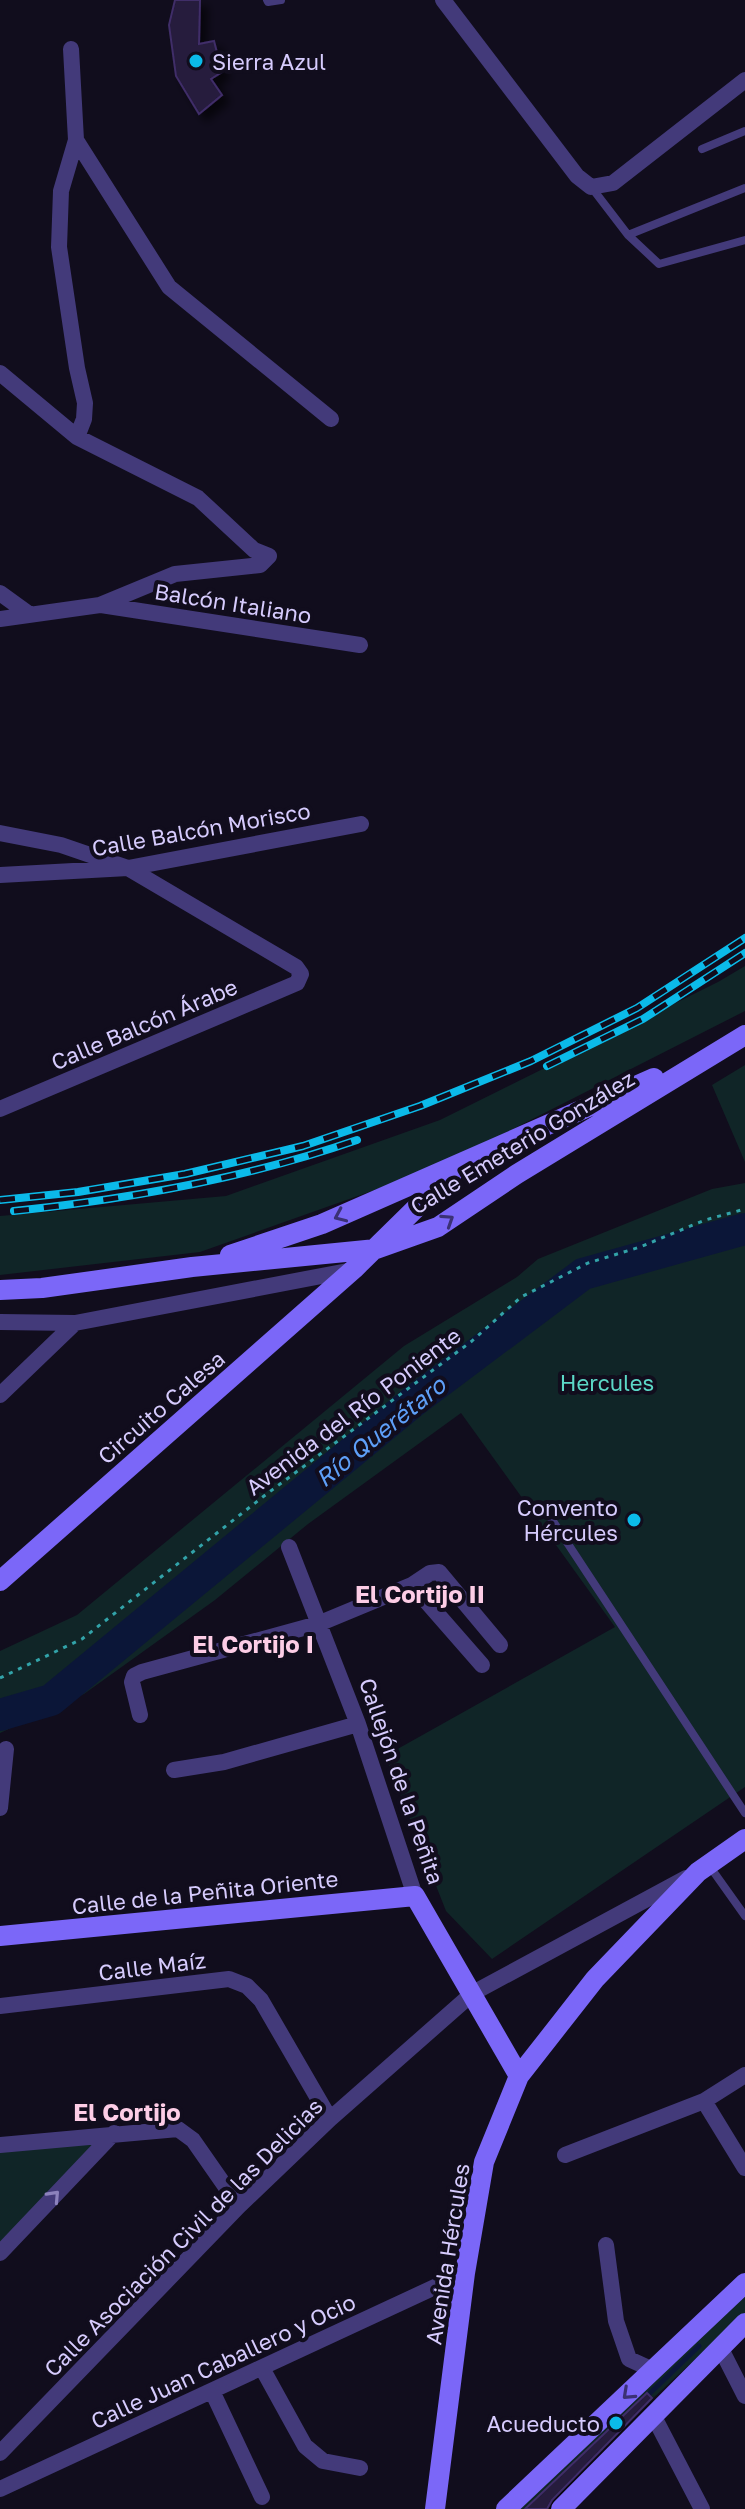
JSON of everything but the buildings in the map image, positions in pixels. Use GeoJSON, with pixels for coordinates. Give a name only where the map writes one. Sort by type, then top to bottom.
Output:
{"type":"FeatureCollection","features":[{"type":"Feature","properties":{"kind":"main road","name":"Calle Emeterio González"},"geometry":{"type":"LineString","coordinates":[[0,1290],[42,1288],[192,1267],[376,1249],[438,1227],[517,1174],[745,1035]]}},
{"type":"Feature","properties":{"kind":"main road","name":"Calle Emeterio González"},"geometry":{"type":"LineString","coordinates":[[192,1267],[322,1224],[724,1048]]}},
{"type":"Feature","properties":{"kind":"main road"},"geometry":{"type":"LineString","coordinates":[[504,1144],[519,1158],[517,1174]]}},
{"type":"Feature","properties":{"kind":"main road","name":"Circuito Calesa"},"geometry":{"type":"LineString","coordinates":[[0,1581],[354,1269],[463,1162]]}},
{"type":"Feature","properties":{"kind":"main road","name":"Avenida Hércules"},"geometry":{"type":"LineString","coordinates":[[435,2509],[465,2273],[484,2162],[519,2076],[595,1979],[710,1863],[745,1839]]}},
{"type":"Feature","properties":{"kind":"main road","name":"Calle de la Peñita Oriente"},"geometry":{"type":"LineString","coordinates":[[0,1936],[415,1896]]}},
{"type":"Feature","properties":{"kind":"main road","name":"Callejón de la Peñita"},"geometry":{"type":"LineString","coordinates":[[415,1896],[519,2076]]}},
{"type":"Feature","properties":{"kind":"main road"},"geometry":{"type":"LineString","coordinates":[[506,2509],[745,2283]]}},
{"type":"Feature","properties":{"kind":"main road"},"geometry":{"type":"LineString","coordinates":[[705,2321],[723,2344]]}},
{"type":"Feature","properties":{"kind":"main road"},"geometry":{"type":"LineString","coordinates":[[561,2509],[745,2323]]}},
{"type":"Feature","properties":{"kind":"street"},"geometry":{"type":"LineString","coordinates":[[443,0],[577,176],[591,187],[613,183],[745,80]]}},
{"type":"Feature","properties":{"kind":"street"},"geometry":{"type":"LineString","coordinates":[[71,49],[76,140],[61,191],[59,247],[85,403],[84,419],[77,437]]}},
{"type":"Feature","properties":{"kind":"street"},"geometry":{"type":"LineString","coordinates":[[76,140],[169,287],[331,419]]}},
{"type":"Feature","properties":{"kind":"street"},"geometry":{"type":"LineString","coordinates":[[0,373],[77,437],[198,498],[254,550],[269,556],[260,565],[175,574],[100,605],[0,619]]}},
{"type":"Feature","properties":{"kind":"street"},"geometry":{"type":"LineString","coordinates":[[0,593],[29,614]]}},
{"type":"Feature","properties":{"kind":"street","name":"Balcón Italiano"},"geometry":{"type":"LineString","coordinates":[[100,605],[360,645]]}},
{"type":"Feature","properties":{"kind":"street","name":"Calle Balcón Morisco"},"geometry":{"type":"LineString","coordinates":[[0,875],[128,868],[361,824]]}},
{"type":"Feature","properties":{"kind":"street"},"geometry":{"type":"LineString","coordinates":[[0,833],[61,845],[128,868]]}},
{"type":"Feature","properties":{"kind":"street","name":"Calle Balcón Árabe"},"geometry":{"type":"LineString","coordinates":[[0,1109],[297,983],[301,974],[296,967],[128,868]]}},
{"type":"Feature","properties":{"kind":"street"},"geometry":{"type":"LineString","coordinates":[[0,1322],[75,1323],[354,1269]]}},
{"type":"Feature","properties":{"kind":"street"},"geometry":{"type":"LineString","coordinates":[[0,1395],[75,1323]]}},
{"type":"Feature","properties":{"kind":"street","name":"Callejón de la Peñita"},"geometry":{"type":"LineString","coordinates":[[289,1547],[358,1724],[415,1896]]}},
{"type":"Feature","properties":{"kind":"street"},"geometry":{"type":"LineString","coordinates":[[140,1715],[132,1682],[134,1676],[142,1672],[318,1624],[412,1585],[430,1573],[439,1572],[500,1645]]}},
{"type":"Feature","properties":{"kind":"street"},"geometry":{"type":"LineString","coordinates":[[412,1585],[482,1665]]}},
{"type":"Feature","properties":{"kind":"street"},"geometry":{"type":"LineString","coordinates":[[174,1770],[224,1762],[358,1724]]}},
{"type":"Feature","properties":{"kind":"street"},"geometry":{"type":"LineString","coordinates":[[0,1808],[6,1749]]}},
{"type":"Feature","properties":{"kind":"street","name":"Calle Asociación Civil de las Delicias"},"geometry":{"type":"LineString","coordinates":[[0,2453],[239,2206],[330,2119],[473,1993],[710,1863]]}},
{"type":"Feature","properties":{"kind":"street","name":"Calle Maíz"},"geometry":{"type":"LineString","coordinates":[[0,2006],[229,1979],[247,1986],[261,2000],[330,2119]]}},
{"type":"Feature","properties":{"kind":"street"},"geometry":{"type":"LineString","coordinates":[[565,2155],[704,2101],[745,2075]]}},
{"type":"Feature","properties":{"kind":"street"},"geometry":{"type":"LineString","coordinates":[[704,2101],[745,2168]]}},
{"type":"Feature","properties":{"kind":"street"},"geometry":{"type":"LineString","coordinates":[[0,2145],[178,2129],[193,2140],[239,2206]]}},
{"type":"Feature","properties":{"kind":"street"},"geometry":{"type":"LineString","coordinates":[[0,2253],[114,2133]]}},
{"type":"Feature","properties":{"kind":"street"},"geometry":{"type":"LineString","coordinates":[[606,2245],[616,2321],[629,2359],[653,2370]]}},
{"type":"Feature","properties":{"kind":"street","name":"Calle Juan Caballero y Ocio"},"geometry":{"type":"LineString","coordinates":[[0,2489],[465,2273]]}},
{"type":"Feature","properties":{"kind":"street"},"geometry":{"type":"LineString","coordinates":[[723,2344],[745,2396]]}},
{"type":"Feature","properties":{"kind":"street"},"geometry":{"type":"LineString","coordinates":[[262,2368],[305,2446],[323,2461],[360,2468]]}},
{"type":"Feature","properties":{"kind":"street"},"geometry":{"type":"LineString","coordinates":[[212,2391],[262,2497]]}},
{"type":"Feature","properties":{"kind":"street"},"geometry":{"type":"LineString","coordinates":[[653,2415],[702,2509]]}},
{"type":"Feature","properties":{"kind":"lane"},"geometry":{"type":"LineString","coordinates":[[267,0],[281,0]]}},
{"type":"Feature","properties":{"kind":"lane"},"geometry":{"type":"LineString","coordinates":[[702,149],[745,131]]}},
{"type":"Feature","properties":{"kind":"lane"},"geometry":{"type":"LineString","coordinates":[[591,187],[628,235],[659,264],[745,240]]}},
{"type":"Feature","properties":{"kind":"lane"},"geometry":{"type":"LineString","coordinates":[[628,235],[745,188]]}},
{"type":"Feature","properties":{"kind":"lane"},"geometry":{"type":"LineString","coordinates":[[547,1512],[745,1813]]}},
{"type":"Feature","properties":{"kind":"lane"},"geometry":{"type":"LineString","coordinates":[[710,1863],[745,1916]]}},
{"type":"Feature","properties":{"kind":"path","name":"Avenida del Río Poniente"},"geometry":{"type":"LineString","coordinates":[[0,1678],[82,1639],[264,1496],[472,1341],[521,1297],[588,1263],[640,1247],[705,1220],[745,1209]]}},
{"type":"Feature","properties":{"kind":"green space"},"geometry":{"type":"Polygon","coordinates":[[[745,966],[745,1011],[434,1169],[200,1252],[0,1275],[0,1216],[226,1196],[440,1120],[745,966]]]}},
{"type":"Feature","properties":{"kind":"green space"},"geometry":{"type":"Polygon","coordinates":[[[745,1065],[745,1162],[712,1085],[745,1065]]]}},
{"type":"Feature","properties":{"kind":"green space","name":"Hercules"},"geometry":{"type":"Polygon","coordinates":[[[745,1183],[745,1787],[492,1959],[446,1911],[385,1756],[615,1627],[461,1413],[308,1524],[215,1600],[84,1694],[0,1733],[0,1651],[77,1615],[404,1346],[517,1277],[538,1259],[712,1189],[745,1183]]]}},
{"type":"Feature","properties":{"kind":"green space"},"geometry":{"type":"Polygon","coordinates":[[[114,2133],[0,2253],[0,2145],[114,2133]]]}},
{"type":"Feature","properties":{"kind":"green space"},"geometry":{"type":"Polygon","coordinates":[[[745,2289],[745,2313],[534,2509],[510,2509],[745,2289]]]}},
{"type":"Feature","properties":{"kind":"waterway","name":"Río Querétaro"},"geometry":{"type":"LineString","coordinates":[[0,1715],[51,1700],[414,1401],[583,1274],[745,1229]]}},
{"type":"Feature","properties":{"kind":"waterway"},"geometry":{"type":"LineString","coordinates":[[645,2398],[699,2346]]}},
{"type":"Feature","properties":{"kind":"railway"},"geometry":{"type":"LineString","coordinates":[[0,1200],[78,1192],[185,1174],[303,1146],[420,1106],[531,1061],[637,1008],[745,938]]}},
{"type":"Feature","properties":{"kind":"railway"},"geometry":{"type":"LineString","coordinates":[[547,1066],[643,1019],[745,953]]}},
{"type":"Feature","properties":{"kind":"railway"},"geometry":{"type":"LineString","coordinates":[[14,1211],[188,1185],[273,1165],[357,1140]]}},
{"type":"Feature","properties":{"kind":"place","name":"Sierra Azul"},"geometry":{"type":"Point","coordinates":[196,61]}},
{"type":"Feature","properties":{"kind":"place","name":"Convento Hércules"},"geometry":{"type":"Point","coordinates":[634,1520]}},
{"type":"Feature","properties":{"kind":"place","name":"Acueducto"},"geometry":{"type":"Point","coordinates":[616,2423]}},
{"type":"Feature","properties":{"kind":"district","name":"El Cortijo II"},"geometry":{"type":"Point","coordinates":[420,1593]}},
{"type":"Feature","properties":{"kind":"district","name":"El Cortijo I"},"geometry":{"type":"Point","coordinates":[253,1643]}},
{"type":"Feature","properties":{"kind":"district","name":"El Cortijo"},"geometry":{"type":"Point","coordinates":[127,2111]}}]}
